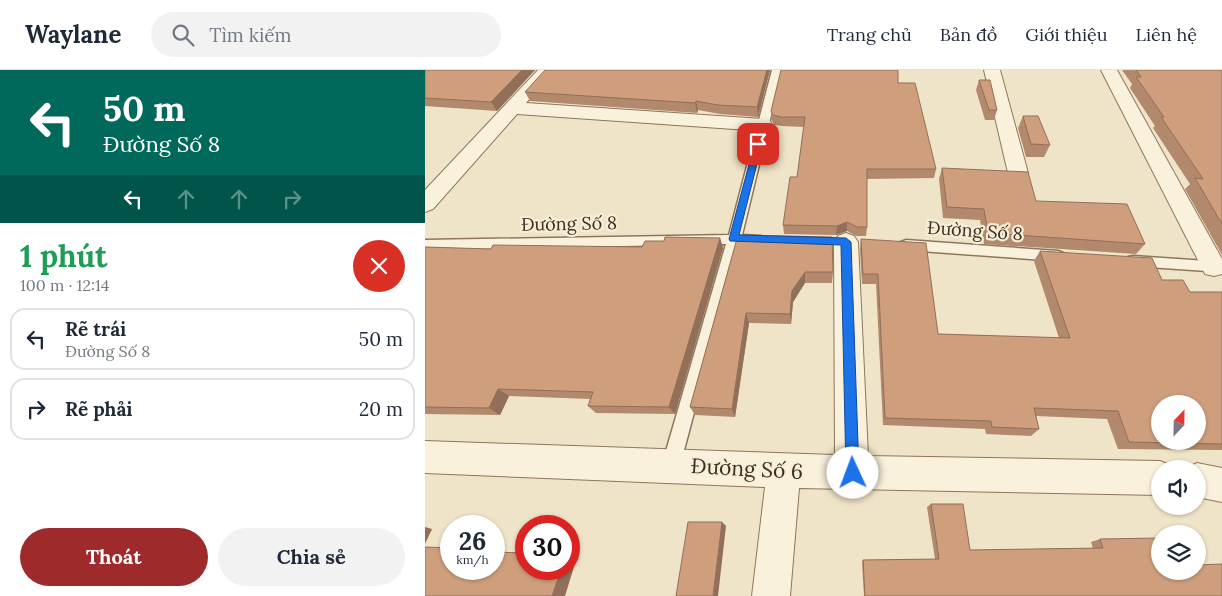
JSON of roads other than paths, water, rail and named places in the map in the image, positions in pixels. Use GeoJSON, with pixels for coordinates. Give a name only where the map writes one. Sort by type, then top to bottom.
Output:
{"type":"FeatureCollection","features":[{"type":"Feature","properties":{"kind":"street"},"geometry":{"type":"LineString","coordinates":[[425,204],[547,70]]}},
{"type":"Feature","properties":{"kind":"street"},"geometry":{"type":"LineString","coordinates":[[992,70],[1018,173]]}},
{"type":"Feature","properties":{"kind":"street"},"geometry":{"type":"LineString","coordinates":[[1109,70],[1218,267]]}},
{"type":"Feature","properties":{"kind":"street"},"geometry":{"type":"LineString","coordinates":[[513,108],[763,125]]}},
{"type":"Feature","properties":{"kind":"street"},"geometry":{"type":"LineString","coordinates":[[846,242],[853,473]]}},
{"type":"Feature","properties":{"kind":"street","name":"Đường Số 6"},"geometry":{"type":"LineString","coordinates":[[425,457],[671,464],[784,472],[1151,478]]}},
{"type":"Feature","properties":{"kind":"street"},"geometry":{"type":"LineString","coordinates":[[771,596],[784,472]]}},
{"type":"Feature","properties":{"kind":"street"},"geometry":{"type":"LineString","coordinates":[[1206,482],[1222,485]]}},
{"type":"Feature","properties":{"kind":"lane"},"geometry":{"type":"LineString","coordinates":[[671,464],[734,239],[777,70]]}},
{"type":"Feature","properties":{"kind":"lane","name":"Đường Số 8"},"geometry":{"type":"LineString","coordinates":[[425,245],[734,239],[771,240]]}},
{"type":"Feature","properties":{"kind":"lane","name":"Đường Số 8"},"geometry":{"type":"LineString","coordinates":[[895,244],[1075,257]]}},
{"type":"Feature","properties":{"kind":"lane"},"geometry":{"type":"LineString","coordinates":[[1124,260],[1218,267]]}}]}
